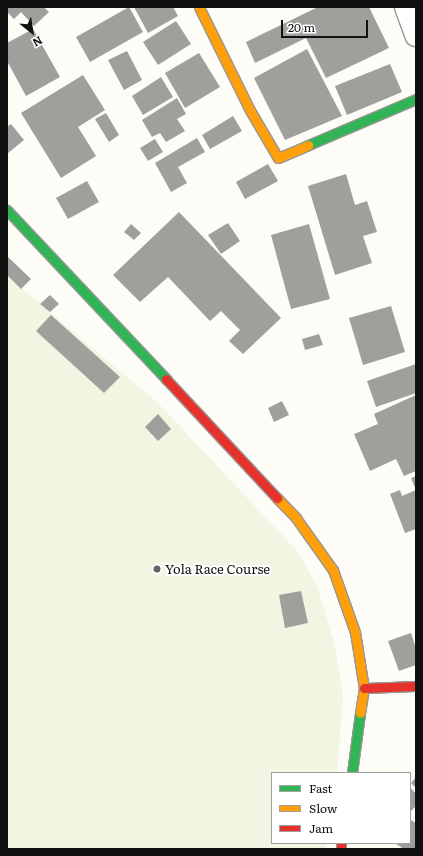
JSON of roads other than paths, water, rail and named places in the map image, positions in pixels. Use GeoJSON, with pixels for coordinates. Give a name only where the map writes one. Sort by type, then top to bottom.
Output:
{"type":"FeatureCollection","features":[{"type":"Feature","properties":{"kind":"street"},"geometry":{"type":"LineString","coordinates":[[199,7],[251,112],[278,158],[416,99]]}},
{"type":"Feature","properties":{"kind":"street"},"geometry":{"type":"LineString","coordinates":[[406,7],[416,35]]}},
{"type":"Feature","properties":{"kind":"street"},"geometry":{"type":"LineString","coordinates":[[7,210],[296,518],[333,570],[355,632],[364,688],[352,772]]}},
{"type":"Feature","properties":{"kind":"street"},"geometry":{"type":"LineString","coordinates":[[364,688],[416,686]]}},
{"type":"Feature","properties":{"kind":"place","name":"Yola Race Course"},"geometry":{"type":"Point","coordinates":[157,569]}}]}
